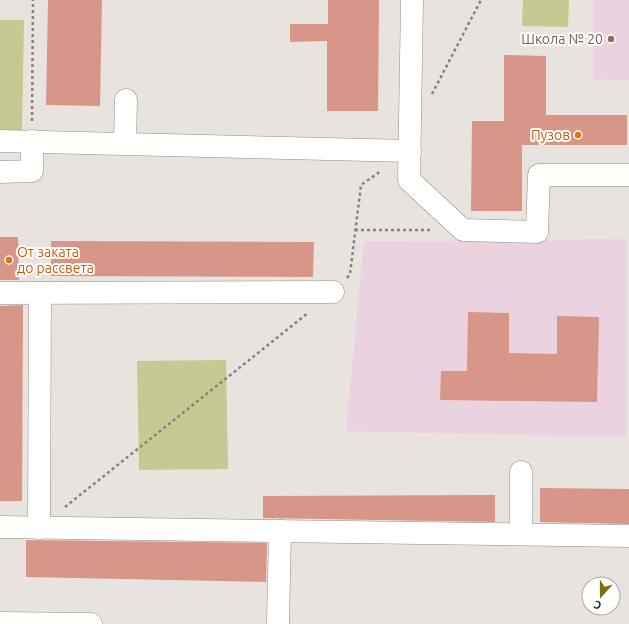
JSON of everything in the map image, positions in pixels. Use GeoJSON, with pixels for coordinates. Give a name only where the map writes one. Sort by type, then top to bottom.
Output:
{"type":"FeatureCollection","features":[{"type":"Feature","properties":{"kind":"street"},"geometry":{"type":"LineString","coordinates":[[412,0],[410,180],[463,230],[537,232],[539,175],[629,175]]}},
{"type":"Feature","properties":{"kind":"street"},"geometry":{"type":"LineString","coordinates":[[125,143],[126,100]]}},
{"type":"Feature","properties":{"kind":"street"},"geometry":{"type":"LineString","coordinates":[[0,141],[410,151]]}},
{"type":"Feature","properties":{"kind":"street"},"geometry":{"type":"LineString","coordinates":[[0,172],[32,171],[32,141]]}},
{"type":"Feature","properties":{"kind":"street"},"geometry":{"type":"LineString","coordinates":[[0,293],[333,292]]}},
{"type":"Feature","properties":{"kind":"street"},"geometry":{"type":"LineString","coordinates":[[39,528],[40,293]]}},
{"type":"Feature","properties":{"kind":"street"},"geometry":{"type":"LineString","coordinates":[[521,472],[521,534]]}},
{"type":"Feature","properties":{"kind":"street"},"geometry":{"type":"LineString","coordinates":[[0,527],[629,536]]}},
{"type":"Feature","properties":{"kind":"street"},"geometry":{"type":"LineString","coordinates":[[278,624],[280,531]]}},
{"type":"Feature","properties":{"kind":"street"},"geometry":{"type":"LineString","coordinates":[[0,623],[91,624]]}},
{"type":"Feature","properties":{"kind":"path"},"geometry":{"type":"LineString","coordinates":[[32,141],[33,0]]}},
{"type":"Feature","properties":{"kind":"path"},"geometry":{"type":"LineString","coordinates":[[432,94],[481,0]]}},
{"type":"Feature","properties":{"kind":"path"},"geometry":{"type":"LineString","coordinates":[[333,292],[350,274],[361,185],[410,151]]}},
{"type":"Feature","properties":{"kind":"path"},"geometry":{"type":"LineString","coordinates":[[355,230],[463,230]]}},
{"type":"Feature","properties":{"kind":"path"},"geometry":{"type":"LineString","coordinates":[[64,508],[309,312]]}},
{"type":"Feature","properties":{"kind":"shaded area","name":"Школа № 20"},"geometry":{"type":"Polygon","coordinates":[[[593,0],[629,0],[629,80],[593,79],[593,0]]]}},
{"type":"Feature","properties":{"kind":"shaded area"},"geometry":{"type":"Polygon","coordinates":[[[626,239],[626,437],[346,431],[364,242],[626,239]]]}},
{"type":"Feature","properties":{"kind":"green space"},"geometry":{"type":"Polygon","coordinates":[[[523,0],[569,0],[568,27],[522,26],[523,0]]]}},
{"type":"Feature","properties":{"kind":"green space"},"geometry":{"type":"Polygon","coordinates":[[[0,20],[24,20],[22,132],[0,132],[0,20]]]}},
{"type":"Feature","properties":{"kind":"green space"},"geometry":{"type":"Polygon","coordinates":[[[226,360],[228,469],[139,470],[137,361],[226,360]]]}},
{"type":"Feature","properties":{"kind":"building"},"geometry":{"type":"Polygon","coordinates":[[[48,0],[102,0],[100,106],[46,105],[48,0]]]}},
{"type":"Feature","properties":{"kind":"building"},"geometry":{"type":"Polygon","coordinates":[[[328,0],[379,0],[378,111],[327,111],[327,41],[290,42],[290,24],[328,24],[328,0]]]}},
{"type":"Feature","properties":{"kind":"building"},"geometry":{"type":"Polygon","coordinates":[[[504,55],[546,56],[546,115],[627,115],[627,145],[522,145],[522,211],[471,211],[472,121],[504,121],[504,55]]]}},
{"type":"Feature","properties":{"kind":"building","name":"От заката до рассвета"},"geometry":{"type":"Polygon","coordinates":[[[0,237],[18,237],[19,280],[0,280],[0,237]]]}},
{"type":"Feature","properties":{"kind":"building"},"geometry":{"type":"Polygon","coordinates":[[[51,241],[314,242],[313,277],[51,276],[51,241]]]}},
{"type":"Feature","properties":{"kind":"building"},"geometry":{"type":"Polygon","coordinates":[[[23,305],[22,501],[0,501],[0,306],[23,305]]]}},
{"type":"Feature","properties":{"kind":"building"},"geometry":{"type":"Polygon","coordinates":[[[468,312],[509,313],[509,353],[557,354],[557,316],[599,317],[597,402],[440,400],[441,371],[467,371],[468,312]]]}},
{"type":"Feature","properties":{"kind":"building"},"geometry":{"type":"Polygon","coordinates":[[[540,488],[629,489],[629,524],[540,522],[540,488]]]}},
{"type":"Feature","properties":{"kind":"building"},"geometry":{"type":"Polygon","coordinates":[[[495,495],[495,522],[263,518],[263,496],[495,495]]]}},
{"type":"Feature","properties":{"kind":"building"},"geometry":{"type":"Polygon","coordinates":[[[26,540],[267,543],[266,582],[26,577],[26,540]]]}},
{"type":"Feature","properties":{"kind":"place","name":"Школа № 20"},"geometry":{"type":"Point","coordinates":[611,39]}},
{"type":"Feature","properties":{"kind":"place","name":"Пузов"},"geometry":{"type":"Point","coordinates":[578,135]}},
{"type":"Feature","properties":{"kind":"place","name":"От заката до рассвета"},"geometry":{"type":"Point","coordinates":[9,260]}}]}
